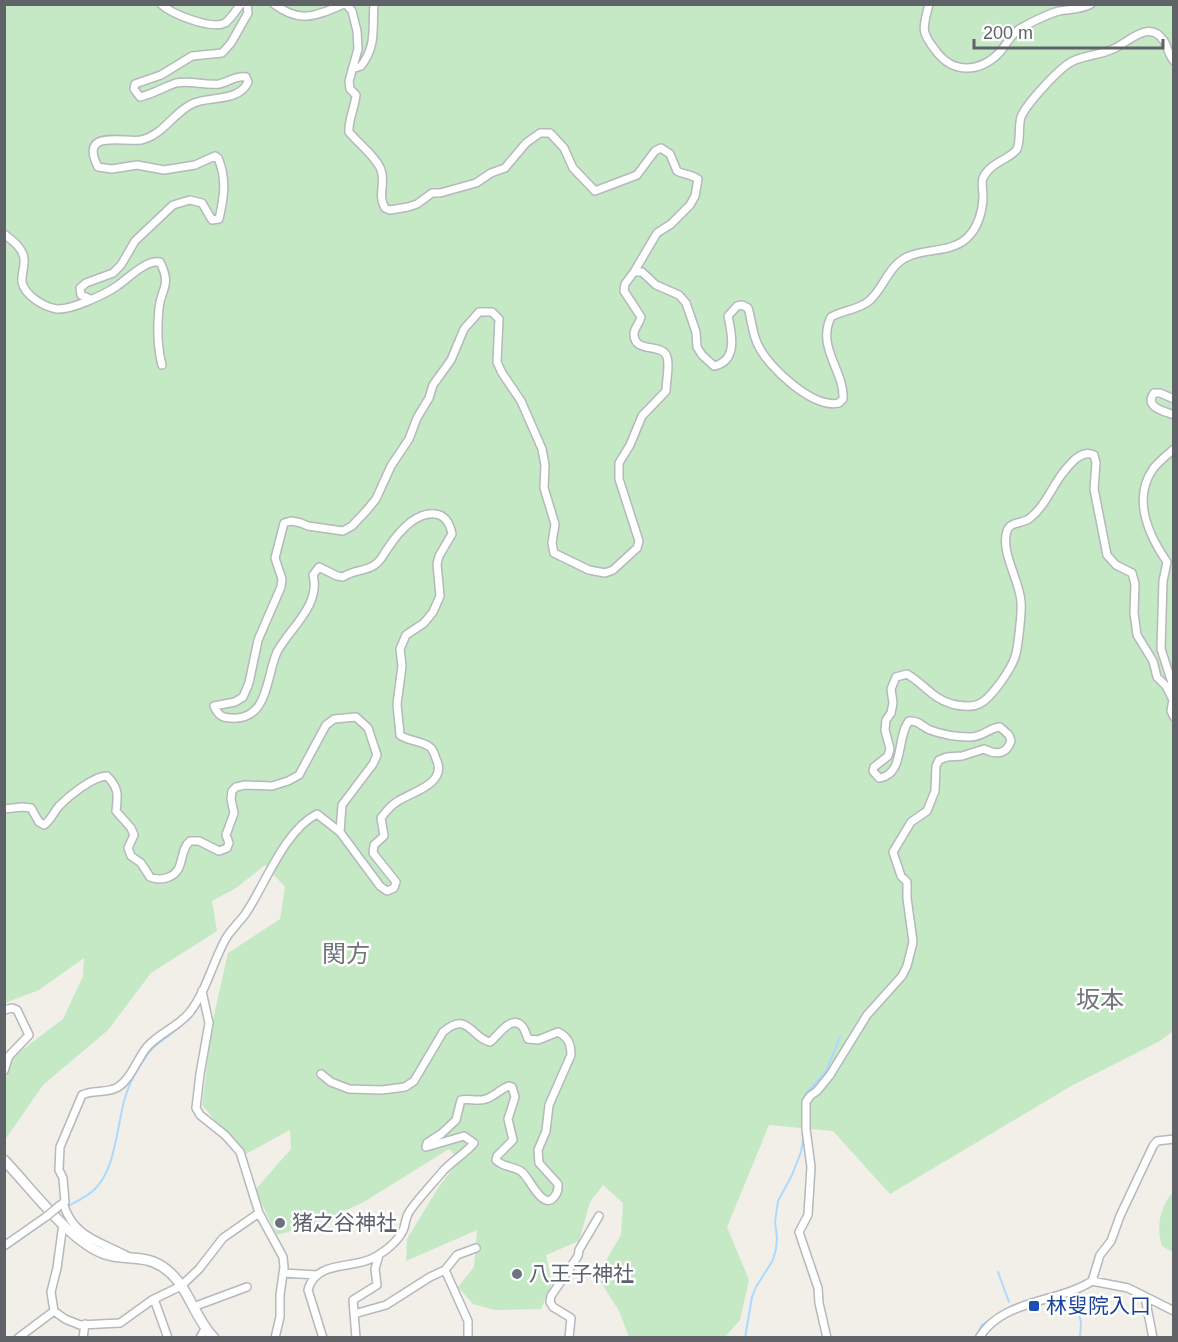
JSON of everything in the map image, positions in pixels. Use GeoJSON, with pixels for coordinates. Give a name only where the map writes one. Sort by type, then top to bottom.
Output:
{"type":"FeatureCollection","features":[{"type":"Feature","properties":{"kind":"main road"},"geometry":{"type":"LineString","coordinates":[[4,1160],[80,1241],[106,1255],[139,1258],[165,1268],[181,1286],[193,1307],[202,1333],[214,1338]]}},
{"type":"Feature","properties":{"kind":"street"},"geometry":{"type":"LineString","coordinates":[[161,4],[167,10],[215,25],[224,23],[241,4]]}},
{"type":"Feature","properties":{"kind":"street"},"geometry":{"type":"LineString","coordinates":[[90,299],[81,295],[80,288],[86,283],[113,273],[121,265],[135,241],[173,205],[190,200],[202,202],[212,220],[219,219],[224,195],[224,178],[218,158],[215,156],[195,165],[164,170],[137,165],[112,169],[98,167],[94,158],[95,147],[100,141],[109,139],[142,140],[162,130],[195,102],[225,98],[246,88],[248,82],[246,77],[239,75],[223,83],[211,85],[192,81],[176,83],[140,97],[134,89],[135,84],[161,75],[192,56],[222,53],[231,43],[248,13],[246,4]]}},
{"type":"Feature","properties":{"kind":"street"},"geometry":{"type":"LineString","coordinates":[[4,1246],[65,1202],[63,1178],[58,1160],[60,1147],[82,1095],[87,1092],[108,1091],[122,1084],[150,1043],[184,1019],[202,991],[223,943],[245,915],[284,846],[309,818],[317,814],[340,832],[380,886],[387,891],[394,888],[396,882],[373,853],[374,845],[384,836],[381,818],[387,809],[400,800],[426,787],[437,775],[439,765],[432,749],[419,741],[400,735],[397,704],[402,666],[400,649],[406,635],[424,623],[433,612],[440,596],[437,564],[452,534],[447,520],[433,514],[424,515],[405,526],[378,563],[370,568],[353,571],[343,577],[319,567],[313,575],[315,582],[310,603],[276,655],[263,701],[246,716],[235,719],[224,718],[217,714],[214,706],[235,702],[243,697],[249,683],[258,640],[281,587],[282,579],[275,558],[285,523],[291,521],[343,531],[367,510],[376,499],[391,466],[409,439],[433,385],[452,360],[464,329],[479,312],[484,310],[492,312],[499,319],[496,362],[521,401],[542,449],[545,465],[544,488],[555,524],[552,543],[554,553],[599,573],[613,570],[637,548],[639,542],[619,479],[618,463],[630,445],[642,416],[666,391],[668,359],[660,348],[640,345],[636,341],[634,334],[641,317],[624,291],[625,284],[657,233],[671,224],[690,205],[695,196],[698,179],[692,174],[683,175],[677,171],[670,154],[661,148],[655,151],[638,175],[595,191],[573,168],[556,138],[550,132],[540,133],[526,143],[505,168],[491,173],[476,183],[432,194],[423,201],[408,207],[387,210],[383,205],[381,194],[381,167],[349,132],[356,95],[350,89],[349,81],[358,41],[352,11],[345,4],[320,14],[294,17],[274,4]]}},
{"type":"Feature","properties":{"kind":"street"},"geometry":{"type":"LineString","coordinates":[[352,69],[361,66],[374,41],[374,4]]}},
{"type":"Feature","properties":{"kind":"street"},"geometry":{"type":"LineString","coordinates":[[930,4],[923,27],[930,43],[944,61],[956,68],[974,68],[992,59],[1022,27],[1054,12],[1076,10],[1091,4]]}},
{"type":"Feature","properties":{"kind":"street"},"geometry":{"type":"LineString","coordinates":[[634,272],[642,272],[656,285],[680,296],[686,303],[696,332],[697,347],[714,366],[720,365],[731,353],[728,316],[736,306],[742,305],[748,309],[754,334],[762,353],[782,376],[808,395],[827,403],[839,403],[843,399],[844,392],[830,356],[827,336],[831,317],[866,303],[877,294],[891,271],[907,257],[953,246],[969,237],[982,211],[982,179],[997,162],[1018,148],[1022,116],[1034,98],[1056,75],[1074,60],[1113,49],[1143,31],[1151,32],[1164,41],[1173,61]]}},
{"type":"Feature","properties":{"kind":"street"},"geometry":{"type":"LineString","coordinates":[[4,234],[16,243],[22,252],[24,260],[22,281],[26,291],[38,302],[52,308],[66,309],[90,299],[114,288],[155,261],[160,262],[166,285],[159,304],[157,334],[162,365]]}},
{"type":"Feature","properties":{"kind":"street"},"geometry":{"type":"LineString","coordinates":[[1173,399],[1160,393],[1154,393],[1151,397],[1155,408],[1173,415]]}},
{"type":"Feature","properties":{"kind":"street"},"geometry":{"type":"LineString","coordinates":[[1173,449],[1153,470],[1144,491],[1144,500],[1149,532],[1167,562],[1162,590],[1161,649],[1173,689]]}},
{"type":"Feature","properties":{"kind":"street"},"geometry":{"type":"LineString","coordinates":[[828,1338],[819,1303],[819,1288],[800,1232],[808,1215],[810,1179],[806,1102],[830,1075],[867,1015],[902,976],[907,966],[914,942],[906,898],[907,882],[901,876],[893,852],[912,822],[927,811],[935,791],[936,766],[939,760],[984,749],[995,754],[1009,748],[1011,741],[1009,735],[1000,727],[992,728],[981,736],[969,738],[928,729],[916,720],[909,721],[904,727],[898,761],[890,774],[879,778],[873,771],[874,767],[888,756],[890,749],[885,730],[886,720],[891,713],[893,703],[891,689],[896,677],[907,674],[941,700],[971,707],[981,704],[995,689],[1015,657],[1022,603],[1007,554],[1007,531],[1012,525],[1027,521],[1039,510],[1062,474],[1082,453],[1088,452],[1094,455],[1096,463],[1094,489],[1107,555],[1116,565],[1132,573],[1135,584],[1134,613],[1137,635],[1153,661],[1157,677],[1166,686],[1173,700],[1171,711],[1173,717]]}},
{"type":"Feature","properties":{"kind":"street"},"geometry":{"type":"LineString","coordinates":[[4,809],[30,808],[39,822],[44,825],[50,821],[56,809],[76,791],[99,776],[107,776],[115,783],[118,794],[116,811],[134,835],[128,848],[131,856],[141,863],[150,877],[163,880],[178,871],[186,844],[190,841],[199,841],[219,851],[227,848],[229,843],[226,835],[234,813],[232,791],[236,787],[272,786],[294,778],[299,775],[326,725],[334,719],[356,717],[368,728],[377,755],[373,764],[342,805],[340,832]]}},
{"type":"Feature","properties":{"kind":"street"},"geometry":{"type":"LineString","coordinates":[[202,991],[209,1023],[196,1108],[200,1115],[235,1144],[240,1152],[259,1213],[279,1248],[284,1267],[280,1317],[275,1338]]}},
{"type":"Feature","properties":{"kind":"street"},"geometry":{"type":"LineString","coordinates":[[4,1010],[12,1008],[17,1010],[29,1035],[9,1056],[4,1071]]}},
{"type":"Feature","properties":{"kind":"street"},"geometry":{"type":"LineString","coordinates":[[321,1074],[331,1082],[349,1089],[382,1090],[405,1087],[414,1081],[444,1032],[448,1028],[462,1024],[470,1026],[486,1042],[496,1038],[505,1027],[513,1023],[521,1025],[528,1039],[538,1040],[558,1032],[570,1043],[571,1055],[549,1106],[546,1131],[538,1150],[539,1163],[558,1184],[556,1196],[551,1201],[540,1198],[519,1169],[498,1163],[496,1160],[497,1156],[513,1140],[508,1119],[516,1097],[513,1087],[503,1088],[488,1099],[479,1101],[463,1099],[459,1103],[456,1120],[427,1143],[426,1147],[464,1136],[474,1143],[466,1153],[444,1170],[408,1215],[401,1235],[392,1246],[366,1262],[333,1266],[310,1282],[308,1290],[323,1338]]}},
{"type":"Feature","properties":{"kind":"street"},"geometry":{"type":"LineString","coordinates":[[4,1046],[9,1056]]}},
{"type":"Feature","properties":{"kind":"street"},"geometry":{"type":"LineString","coordinates":[[1092,1281],[1100,1255],[1111,1241],[1119,1216],[1153,1146],[1157,1141],[1173,1139]]}},
{"type":"Feature","properties":{"kind":"street"},"geometry":{"type":"LineString","coordinates":[[61,1205],[70,1221],[80,1231],[102,1246],[110,1247],[129,1257]]}},
{"type":"Feature","properties":{"kind":"street"},"geometry":{"type":"LineString","coordinates":[[63,1224],[51,1292],[54,1311],[65,1319],[80,1324],[120,1323],[154,1299],[181,1286],[200,1269],[223,1238],[259,1213]]}},
{"type":"Feature","properties":{"kind":"street"},"geometry":{"type":"LineString","coordinates":[[569,1338],[571,1318],[553,1307],[550,1302],[551,1296],[578,1256],[579,1250],[599,1216]]}},
{"type":"Feature","properties":{"kind":"street"},"geometry":{"type":"LineString","coordinates":[[354,1314],[386,1305],[445,1270],[457,1255],[476,1248]]}},
{"type":"Feature","properties":{"kind":"street"},"geometry":{"type":"LineString","coordinates":[[356,1338],[353,1300],[377,1285],[375,1269],[380,1255]]}},
{"type":"Feature","properties":{"kind":"street"},"geometry":{"type":"LineString","coordinates":[[445,1270],[468,1321],[468,1338]]}},
{"type":"Feature","properties":{"kind":"street"},"geometry":{"type":"LineString","coordinates":[[283,1273],[317,1275]]}},
{"type":"Feature","properties":{"kind":"street"},"geometry":{"type":"LineString","coordinates":[[979,1338],[992,1322],[1009,1312],[1092,1281],[1128,1287],[1173,1311]]}},
{"type":"Feature","properties":{"kind":"street"},"geometry":{"type":"LineString","coordinates":[[193,1307],[247,1287]]}},
{"type":"Feature","properties":{"kind":"street"},"geometry":{"type":"LineString","coordinates":[[1145,1297],[1153,1338]]}},
{"type":"Feature","properties":{"kind":"street"},"geometry":{"type":"LineString","coordinates":[[154,1299],[168,1338]]}},
{"type":"Feature","properties":{"kind":"street"},"geometry":{"type":"LineString","coordinates":[[18,1338],[54,1311]]}},
{"type":"Feature","properties":{"kind":"street"},"geometry":{"type":"LineString","coordinates":[[83,1338],[85,1324]]}},
{"type":"Feature","properties":{"kind":"green space"},"geometry":{"type":"Polygon","coordinates":[[[5,5],[1173,5],[1173,1031],[1160,1041],[1073,1085],[890,1194],[833,1131],[769,1125],[727,1227],[749,1280],[740,1320],[725,1337],[629,1337],[619,1311],[597,1276],[621,1235],[623,1203],[603,1185],[590,1202],[579,1241],[546,1255],[552,1284],[541,1309],[495,1310],[473,1304],[458,1287],[474,1267],[477,1230],[406,1261],[407,1239],[438,1188],[459,1160],[449,1149],[362,1203],[315,1224],[277,1235],[255,1190],[291,1149],[290,1130],[244,1155],[202,1105],[213,1020],[228,953],[280,919],[285,887],[265,865],[236,888],[212,901],[217,931],[151,973],[108,1030],[43,1085],[5,1140],[5,1081],[14,1056],[63,1019],[83,976],[84,958],[39,990],[5,1003],[5,5]]]}},
{"type":"Feature","properties":{"kind":"green space"},"geometry":{"type":"Polygon","coordinates":[[[1173,1192],[1173,1252],[1162,1246],[1159,1224],[1162,1210],[1173,1192]]]}},
{"type":"Feature","properties":{"kind":"waterway"},"geometry":{"type":"LineString","coordinates":[[56,1214],[91,1193],[103,1178],[114,1150],[128,1089],[134,1076],[152,1049],[184,1023],[199,1006]]}},
{"type":"Feature","properties":{"kind":"waterway"},"geometry":{"type":"LineString","coordinates":[[745,1338],[752,1297],[773,1260],[776,1249],[775,1222],[778,1201],[801,1152],[802,1103],[805,1095],[826,1071],[840,1037]]}},
{"type":"Feature","properties":{"kind":"waterway"},"geometry":{"type":"LineString","coordinates":[[1139,1182],[1152,1155]]}},
{"type":"Feature","properties":{"kind":"waterway"},"geometry":{"type":"LineString","coordinates":[[4,1251],[52,1217]]}},
{"type":"Feature","properties":{"kind":"waterway"},"geometry":{"type":"LineString","coordinates":[[1097,1277],[1099,1268]]}},
{"type":"Feature","properties":{"kind":"waterway"},"geometry":{"type":"LineString","coordinates":[[998,1272],[1009,1302]]}},
{"type":"Feature","properties":{"kind":"waterway"},"geometry":{"type":"LineString","coordinates":[[1080,1338],[1081,1323],[1076,1296],[1082,1290],[1092,1286]]}},
{"type":"Feature","properties":{"kind":"waterway"},"geometry":{"type":"LineString","coordinates":[[976,1336],[982,1325],[1000,1313]]}},
{"type":"Feature","properties":{"kind":"place","name":"猪之谷神社"},"geometry":{"type":"Point","coordinates":[280,1223]}},
{"type":"Feature","properties":{"kind":"place","name":"八王子神社"},"geometry":{"type":"Point","coordinates":[517,1274]}},
{"type":"Feature","properties":{"kind":"place","name":"林叟院入口"},"geometry":{"type":"Point","coordinates":[1034,1306]}},
{"type":"Feature","properties":{"kind":"district","name":"関方"},"geometry":{"type":"Point","coordinates":[346,954]}},
{"type":"Feature","properties":{"kind":"district","name":"坂本"},"geometry":{"type":"Point","coordinates":[1100,1000]}}]}
